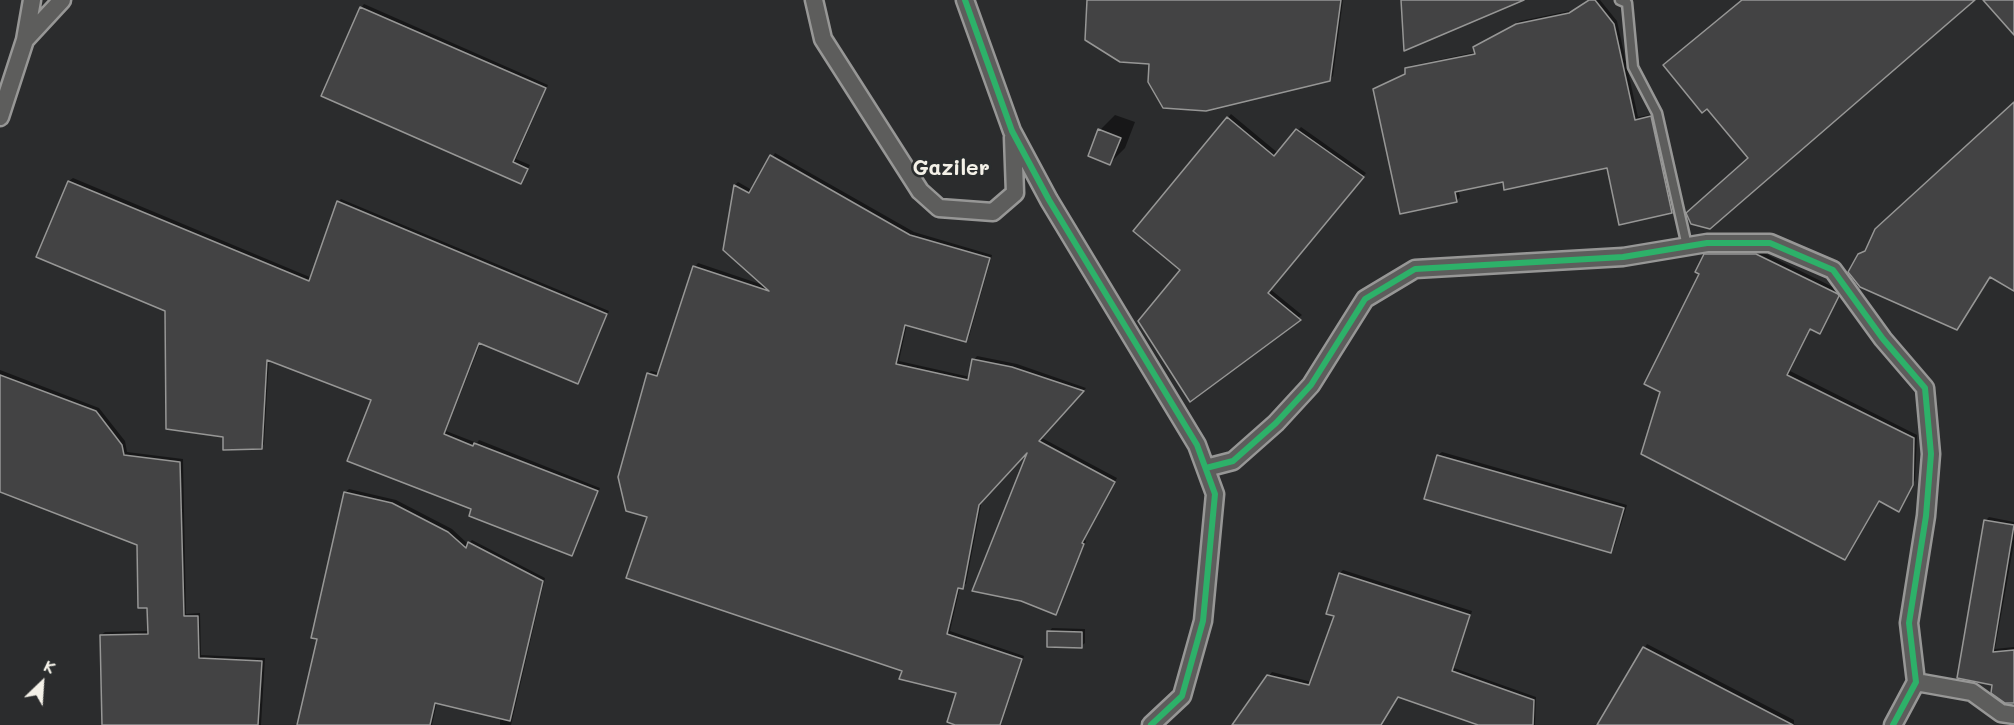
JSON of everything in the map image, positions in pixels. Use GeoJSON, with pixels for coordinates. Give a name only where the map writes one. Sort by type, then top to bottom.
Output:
{"type":"FeatureCollection","features":[{"type":"Feature","properties":{"kind":"street"},"geometry":{"type":"LineString","coordinates":[[0,117],[25,40],[32,0]]}},
{"type":"Feature","properties":{"kind":"street"},"geometry":{"type":"LineString","coordinates":[[25,40],[63,0]]}},
{"type":"Feature","properties":{"kind":"street"},"geometry":{"type":"LineString","coordinates":[[813,0],[823,39],[920,191],[939,208],[993,212],[1016,193],[1012,131]]}},
{"type":"Feature","properties":{"kind":"street"},"geometry":{"type":"LineString","coordinates":[[965,0],[1012,131],[1049,200],[1197,445],[1215,494],[1203,621],[1182,696],[1151,725]]}},
{"type":"Feature","properties":{"kind":"street"},"geometry":{"type":"LineString","coordinates":[[1206,468],[1233,461],[1276,423],[1311,385],[1365,300],[1415,268],[1623,257],[1707,243],[1770,243],[1833,270],[1883,339],[1924,388],[1931,454],[1926,516],[1909,623],[1916,682],[1893,725]]}},
{"type":"Feature","properties":{"kind":"street"},"geometry":{"type":"LineString","coordinates":[[1916,682],[1972,692],[2001,713],[2014,715]]}},
{"type":"Feature","properties":{"kind":"lane"},"geometry":{"type":"LineString","coordinates":[[1620,0],[1627,3],[1634,67],[1657,113],[1687,246]]}},
{"type":"Feature","properties":{"kind":"building"},"geometry":{"type":"Polygon","coordinates":[[[1087,0],[1341,0],[1330,81],[1206,111],[1163,108],[1148,82],[1149,64],[1120,62],[1085,40],[1087,0]]]}},
{"type":"Feature","properties":{"kind":"building"},"geometry":{"type":"Polygon","coordinates":[[[1401,0],[1524,0],[1404,51],[1401,0]]]}},
{"type":"Feature","properties":{"kind":"building"},"geometry":{"type":"Polygon","coordinates":[[[1589,0],[1595,0],[1614,24],[1635,120],[1651,116],[1672,213],[1619,225],[1607,168],[1504,190],[1503,182],[1455,192],[1457,202],[1400,214],[1373,89],[1405,74],[1405,68],[1475,54],[1473,47],[1516,24],[1569,13],[1589,0]]]}},
{"type":"Feature","properties":{"kind":"building"},"geometry":{"type":"Polygon","coordinates":[[[1742,0],[1975,0],[1710,229],[1691,224],[1686,213],[1748,158],[1707,109],[1702,113],[1663,65],[1742,0]]]}},
{"type":"Feature","properties":{"kind":"building"},"geometry":{"type":"Polygon","coordinates":[[[1983,0],[2014,0],[2014,35],[1983,0]]]}},
{"type":"Feature","properties":{"kind":"building"},"geometry":{"type":"Polygon","coordinates":[[[360,7],[546,88],[513,162],[528,169],[521,184],[321,96],[360,7]]]}},
{"type":"Feature","properties":{"kind":"building"},"geometry":{"type":"Polygon","coordinates":[[[2014,102],[2014,291],[1990,277],[1957,330],[1860,287],[1848,272],[1858,254],[1865,251],[1875,229],[2014,102]]]}},
{"type":"Feature","properties":{"kind":"building"},"geometry":{"type":"Polygon","coordinates":[[[1227,117],[1274,156],[1296,129],[1364,177],[1268,293],[1301,320],[1190,402],[1138,321],[1180,270],[1133,231],[1227,117]]]}},
{"type":"Feature","properties":{"kind":"building"},"geometry":{"type":"Polygon","coordinates":[[[1098,129],[1121,138],[1110,165],[1088,156],[1098,129]]]}},
{"type":"Feature","properties":{"kind":"building"},"geometry":{"type":"Polygon","coordinates":[[[770,155],[910,235],[990,258],[966,342],[905,325],[896,364],[968,380],[972,359],[1012,367],[1084,391],[1039,441],[1115,482],[1082,543],[1084,544],[1056,615],[1021,601],[972,591],[1027,453],[979,505],[963,589],[958,588],[947,634],[1022,659],[1000,725],[955,725],[947,722],[956,693],[899,679],[902,671],[626,578],[647,517],[626,511],[618,477],[647,373],[657,376],[693,266],[769,291],[723,250],[734,185],[749,193],[770,155]]]}},
{"type":"Feature","properties":{"kind":"building"},"geometry":{"type":"Polygon","coordinates":[[[68,181],[309,281],[337,201],[607,314],[578,384],[479,343],[444,434],[473,446],[474,443],[598,491],[572,556],[469,516],[471,509],[347,461],[371,400],[267,360],[262,449],[223,450],[223,437],[166,429],[165,311],[36,257],[68,181]]]}},
{"type":"Feature","properties":{"kind":"building"},"geometry":{"type":"Polygon","coordinates":[[[1704,254],[1756,254],[1838,294],[1820,334],[1810,329],[1787,375],[1914,438],[1913,485],[1899,512],[1879,501],[1845,560],[1641,454],[1660,392],[1644,384],[1699,274],[1695,272],[1704,254]]]}},
{"type":"Feature","properties":{"kind":"building"},"geometry":{"type":"Polygon","coordinates":[[[0,375],[96,411],[122,445],[124,455],[180,462],[184,616],[198,616],[199,658],[262,661],[258,725],[102,725],[100,635],[148,634],[147,608],[138,608],[137,545],[0,492],[0,375]]]}},
{"type":"Feature","properties":{"kind":"building"},"geometry":{"type":"Polygon","coordinates":[[[1437,455],[1624,508],[1611,553],[1424,499],[1437,455]]]}},
{"type":"Feature","properties":{"kind":"building"},"geometry":{"type":"Polygon","coordinates":[[[344,492],[392,503],[448,532],[466,548],[468,542],[543,581],[510,721],[435,703],[430,725],[297,725],[317,639],[311,638],[344,492]]]}},
{"type":"Feature","properties":{"kind":"building"},"geometry":{"type":"Polygon","coordinates":[[[1984,520],[2014,525],[1993,652],[2014,650],[2014,703],[2005,703],[1991,693],[1992,685],[1957,678],[1984,520]]]}},
{"type":"Feature","properties":{"kind":"building"},"geometry":{"type":"Polygon","coordinates":[[[1339,573],[1470,615],[1452,671],[1534,700],[1533,725],[1478,725],[1398,697],[1381,725],[1232,725],[1267,675],[1309,685],[1334,616],[1326,614],[1339,573]]]}},
{"type":"Feature","properties":{"kind":"building"},"geometry":{"type":"Polygon","coordinates":[[[1047,631],[1082,632],[1082,648],[1047,647],[1047,631]]]}},
{"type":"Feature","properties":{"kind":"building"},"geometry":{"type":"Polygon","coordinates":[[[1643,647],[1793,725],[1597,725],[1643,647]]]}},
{"type":"Feature","properties":{"kind":"cycle path"},"geometry":{"type":"LineString","coordinates":[[965,0],[1012,131],[1049,200],[1197,445],[1215,494],[1203,621],[1182,696],[1151,725]]}},
{"type":"Feature","properties":{"kind":"cycle path"},"geometry":{"type":"LineString","coordinates":[[1206,468],[1233,461],[1276,423],[1311,385],[1365,299],[1415,269],[1623,257],[1707,243],[1770,243],[1833,270],[1883,339],[1925,388],[1931,454],[1926,516],[1909,623],[1916,682],[1893,725]]}},
{"type":"Feature","properties":{"kind":"district","name":"Gaziler"},"geometry":{"type":"Point","coordinates":[951,169]}}]}
